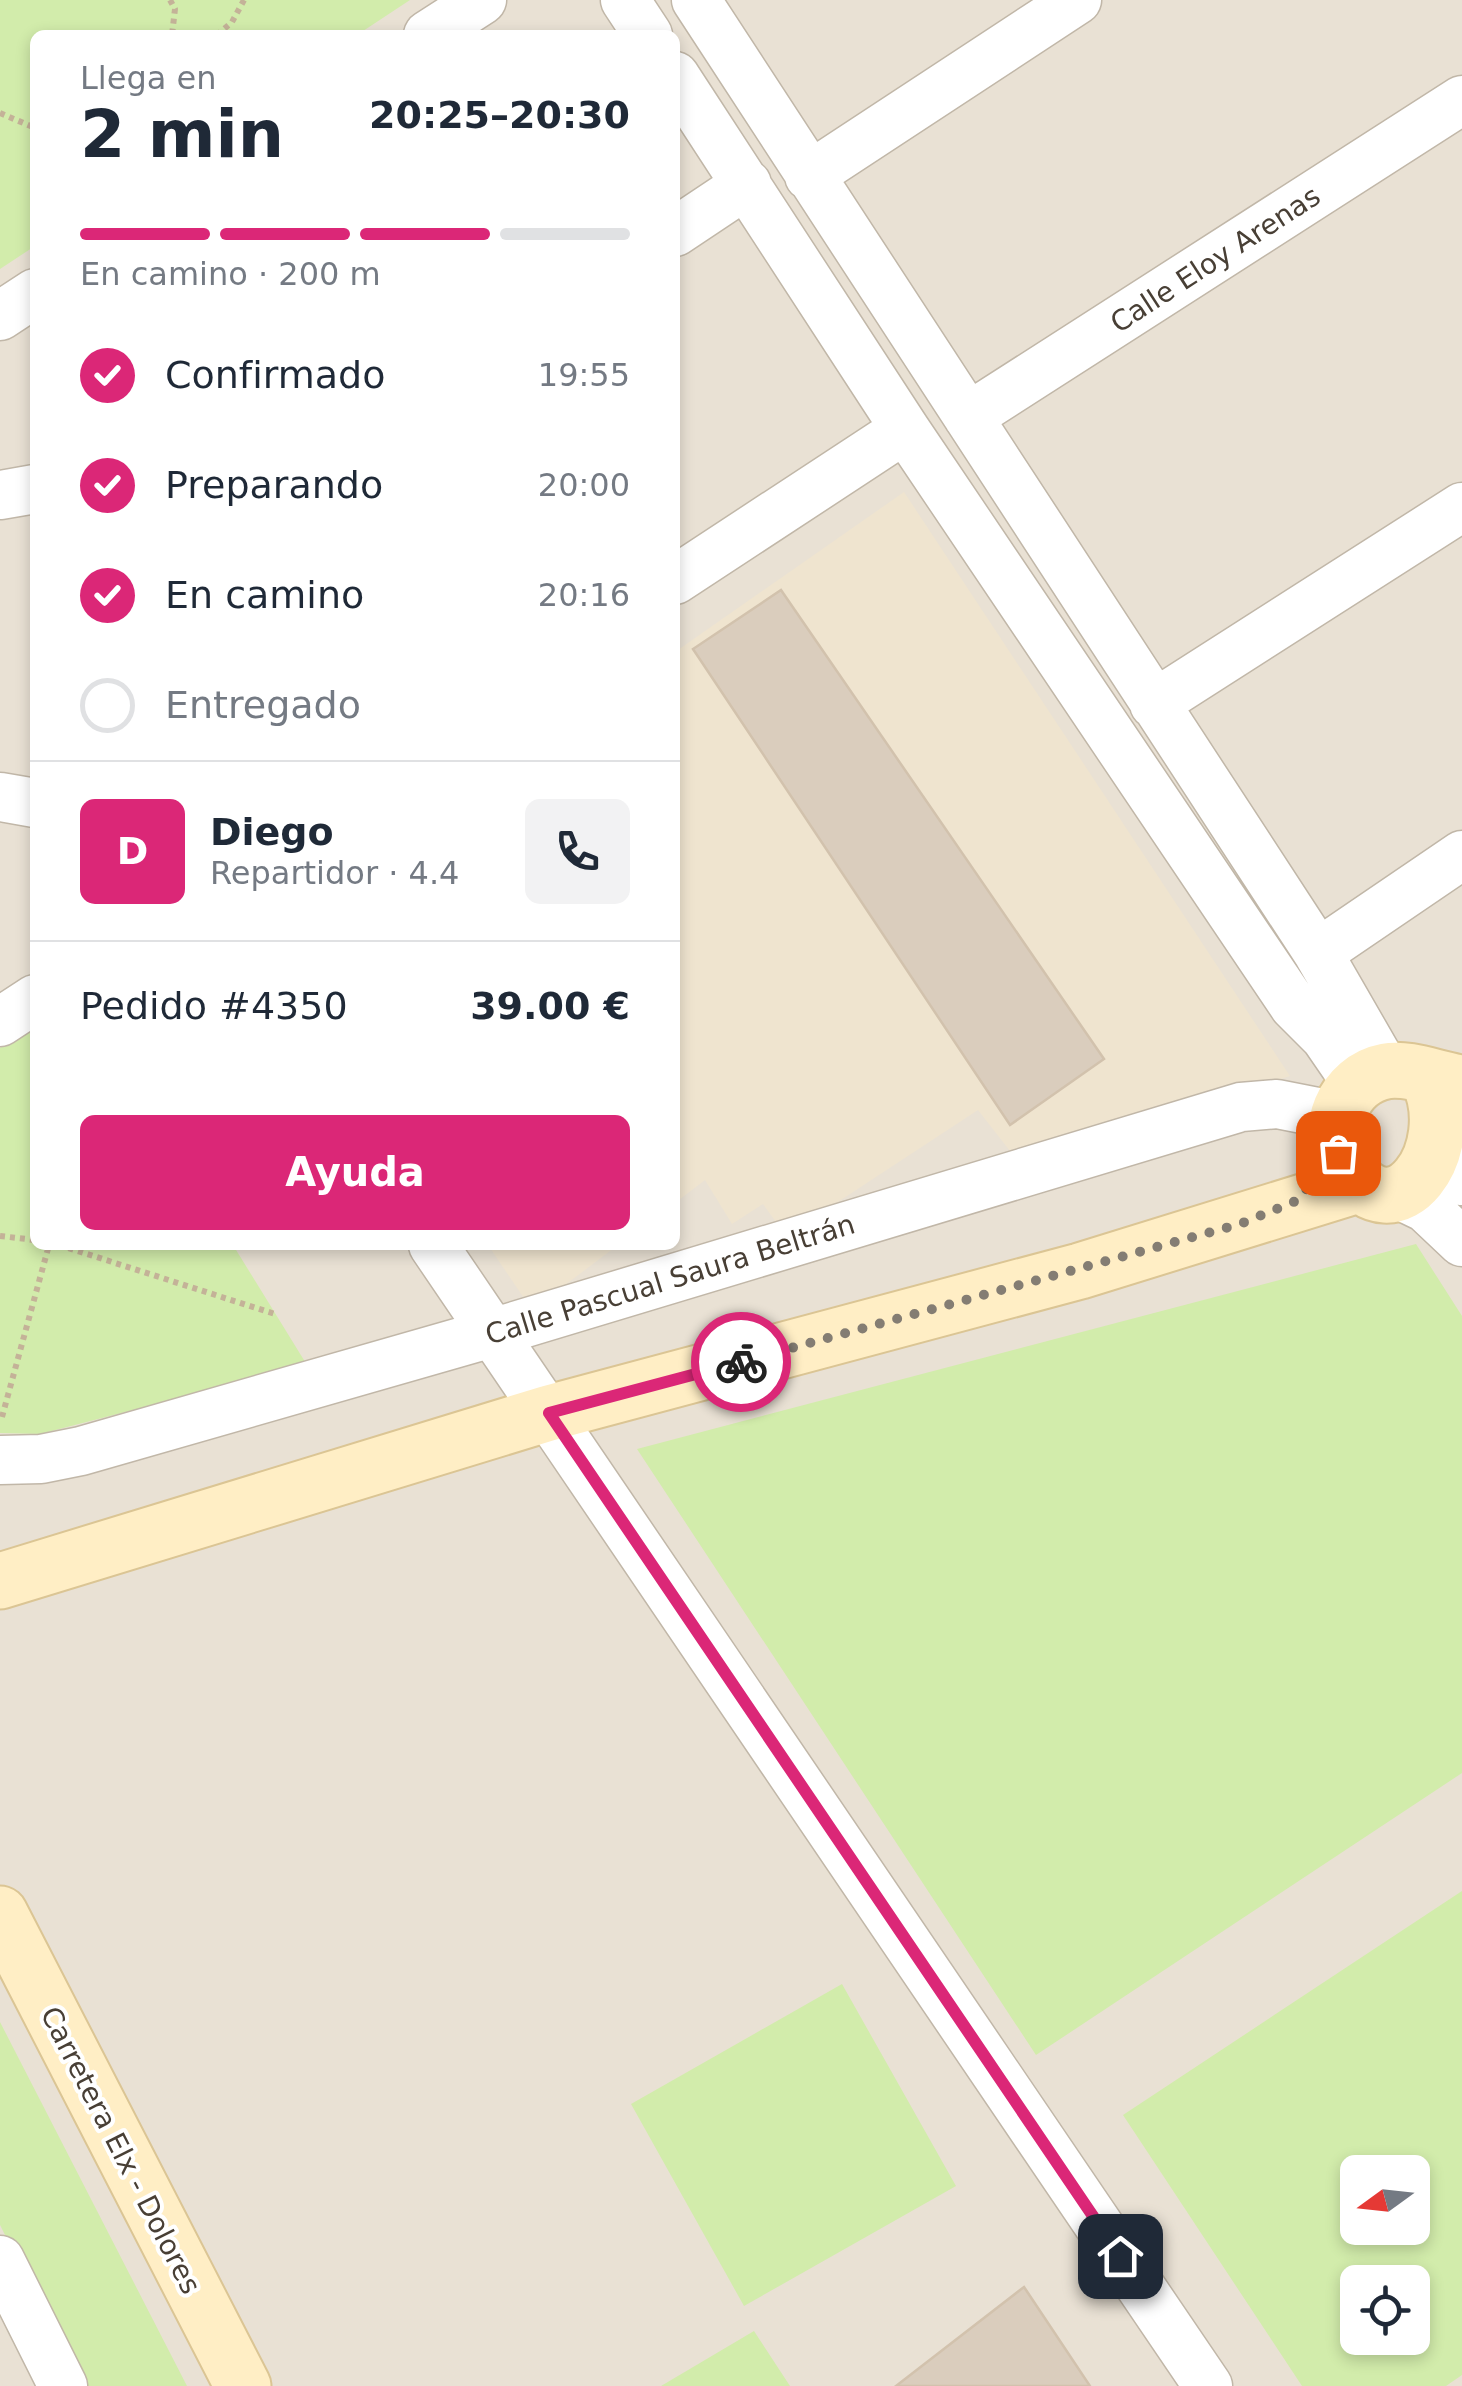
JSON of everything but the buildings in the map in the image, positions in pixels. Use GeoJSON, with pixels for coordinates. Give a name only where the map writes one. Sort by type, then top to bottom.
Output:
{"type":"FeatureCollection","features":[{"type":"Feature","properties":{"kind":"main road"},"geometry":{"type":"LineString","coordinates":[[0,1580],[549,1413],[1098,1266],[1240,1224],[1296,1201],[1384,1121],[1455,1110],[1458,1160],[1436,1182],[1384,1121]]}},
{"type":"Feature","properties":{"kind":"main road"},"geometry":{"type":"LineString","coordinates":[[0,1540],[67,1559]]}},
{"type":"Feature","properties":{"kind":"main road","name":"Carretera Elx - Dolores"},"geometry":{"type":"LineString","coordinates":[[0,1914],[242,2386]]}},
{"type":"Feature","properties":{"kind":"street"},"geometry":{"type":"LineString","coordinates":[[436,30],[482,0]]}},
{"type":"Feature","properties":{"kind":"street"},"geometry":{"type":"LineString","coordinates":[[625,0],[645,30]]}},
{"type":"Feature","properties":{"kind":"street"},"geometry":{"type":"LineString","coordinates":[[696,0],[1318,952],[1384,1121],[1426,1208],[1462,1242]]}},
{"type":"Feature","properties":{"kind":"street"},"geometry":{"type":"LineString","coordinates":[[810,176],[1077,0]]}},
{"type":"Feature","properties":{"kind":"street"},"geometry":{"type":"LineString","coordinates":[[680,84],[905,429],[1294,1006],[1325,1037],[1384,1121]]}},
{"type":"Feature","properties":{"kind":"street","name":"Calle Eloy Arenas"},"geometry":{"type":"LineString","coordinates":[[968,418],[1462,100]]}},
{"type":"Feature","properties":{"kind":"street"},"geometry":{"type":"LineString","coordinates":[[680,229],[747,184]]}},
{"type":"Feature","properties":{"kind":"street"},"geometry":{"type":"LineString","coordinates":[[0,316],[30,296]]}},
{"type":"Feature","properties":{"kind":"street"},"geometry":{"type":"LineString","coordinates":[[680,577],[905,429]]}},
{"type":"Feature","properties":{"kind":"street"},"geometry":{"type":"LineString","coordinates":[[0,495],[30,490]]}},
{"type":"Feature","properties":{"kind":"street"},"geometry":{"type":"LineString","coordinates":[[1154,704],[1462,508]]}},
{"type":"Feature","properties":{"kind":"street"},"geometry":{"type":"LineString","coordinates":[[0,797],[30,802]]}},
{"type":"Feature","properties":{"kind":"street"},"geometry":{"type":"LineString","coordinates":[[1318,952],[1462,855]]}},
{"type":"Feature","properties":{"kind":"street"},"geometry":{"type":"LineString","coordinates":[[0,1022],[30,1002]]}},
{"type":"Feature","properties":{"kind":"street","name":"Calle Pascual Saura Beltrán"},"geometry":{"type":"LineString","coordinates":[[0,1460],[41,1460],[82,1451],[1258,1104],[1384,1121]]}},
{"type":"Feature","properties":{"kind":"street"},"geometry":{"type":"LineString","coordinates":[[436,1250],[1208,2386]]}},
{"type":"Feature","properties":{"kind":"street"},"geometry":{"type":"LineString","coordinates":[[0,2260],[63,2386]]}},
{"type":"Feature","properties":{"kind":"path"},"geometry":{"type":"LineString","coordinates":[[170,0],[175,10],[173,30]]}},
{"type":"Feature","properties":{"kind":"path"},"geometry":{"type":"LineString","coordinates":[[223,30],[244,0]]}},
{"type":"Feature","properties":{"kind":"path"},"geometry":{"type":"LineString","coordinates":[[0,113],[30,126]]}},
{"type":"Feature","properties":{"kind":"path"},"geometry":{"type":"LineString","coordinates":[[0,1236],[30,1239]]}},
{"type":"Feature","properties":{"kind":"path"},"geometry":{"type":"LineString","coordinates":[[0,1423],[49,1250]]}},
{"type":"Feature","properties":{"kind":"path"},"geometry":{"type":"LineString","coordinates":[[76,1250],[278,1315]]}},
{"type":"Feature","properties":{"kind":"shaded area"},"geometry":{"type":"Polygon","coordinates":[[[0,0],[1462,0],[1462,2386],[0,2386],[0,0]]]}},
{"type":"Feature","properties":{"kind":"shaded area"},"geometry":{"type":"Polygon","coordinates":[[[904,492],[1290,1076],[1021,1165],[978,1110],[786,1236],[763,1204],[732,1224],[705,1180],[680,1199],[680,649],[904,492]]]}},
{"type":"Feature","properties":{"kind":"shaded area"},"geometry":{"type":"Polygon","coordinates":[[[491,1250],[611,1250],[532,1310],[491,1250]]]}},
{"type":"Feature","properties":{"kind":"green space"},"geometry":{"type":"Polygon","coordinates":[[[0,0],[410,0],[365,30],[30,30],[30,249],[0,269],[0,0]]]}},
{"type":"Feature","properties":{"kind":"green space"},"geometry":{"type":"Polygon","coordinates":[[[30,1029],[30,1250],[236,1250],[307,1365],[40,1434],[0,1433],[0,1048],[30,1029]]]}},
{"type":"Feature","properties":{"kind":"green space"},"geometry":{"type":"Polygon","coordinates":[[[1416,1244],[1462,1316],[1462,1773],[1036,2055],[637,1449],[1416,1244]]]}},
{"type":"Feature","properties":{"kind":"green space"},"geometry":{"type":"Polygon","coordinates":[[[1462,1891],[1462,2375],[1446,2386],[1302,2386],[1123,2115],[1462,1891]]]}},
{"type":"Feature","properties":{"kind":"green space"},"geometry":{"type":"Polygon","coordinates":[[[842,1984],[956,2186],[744,2306],[631,2104],[842,1984]]]}},
{"type":"Feature","properties":{"kind":"green space"},"geometry":{"type":"Polygon","coordinates":[[[0,2022],[187,2386],[81,2386],[0,2225],[0,2022]]]}},
{"type":"Feature","properties":{"kind":"green space"},"geometry":{"type":"Polygon","coordinates":[[[754,2331],[790,2386],[661,2386],[754,2331]]]}},
{"type":"Feature","properties":{"kind":"way so far"},"geometry":{"type":"LineString","coordinates":[[741,1362],[1240,1224],[1296,1201],[1338,1153]]}},
{"type":"Feature","properties":{"kind":"route"},"geometry":{"type":"LineString","coordinates":[[741,1362],[549,1413],[1120,2256]]}}]}
